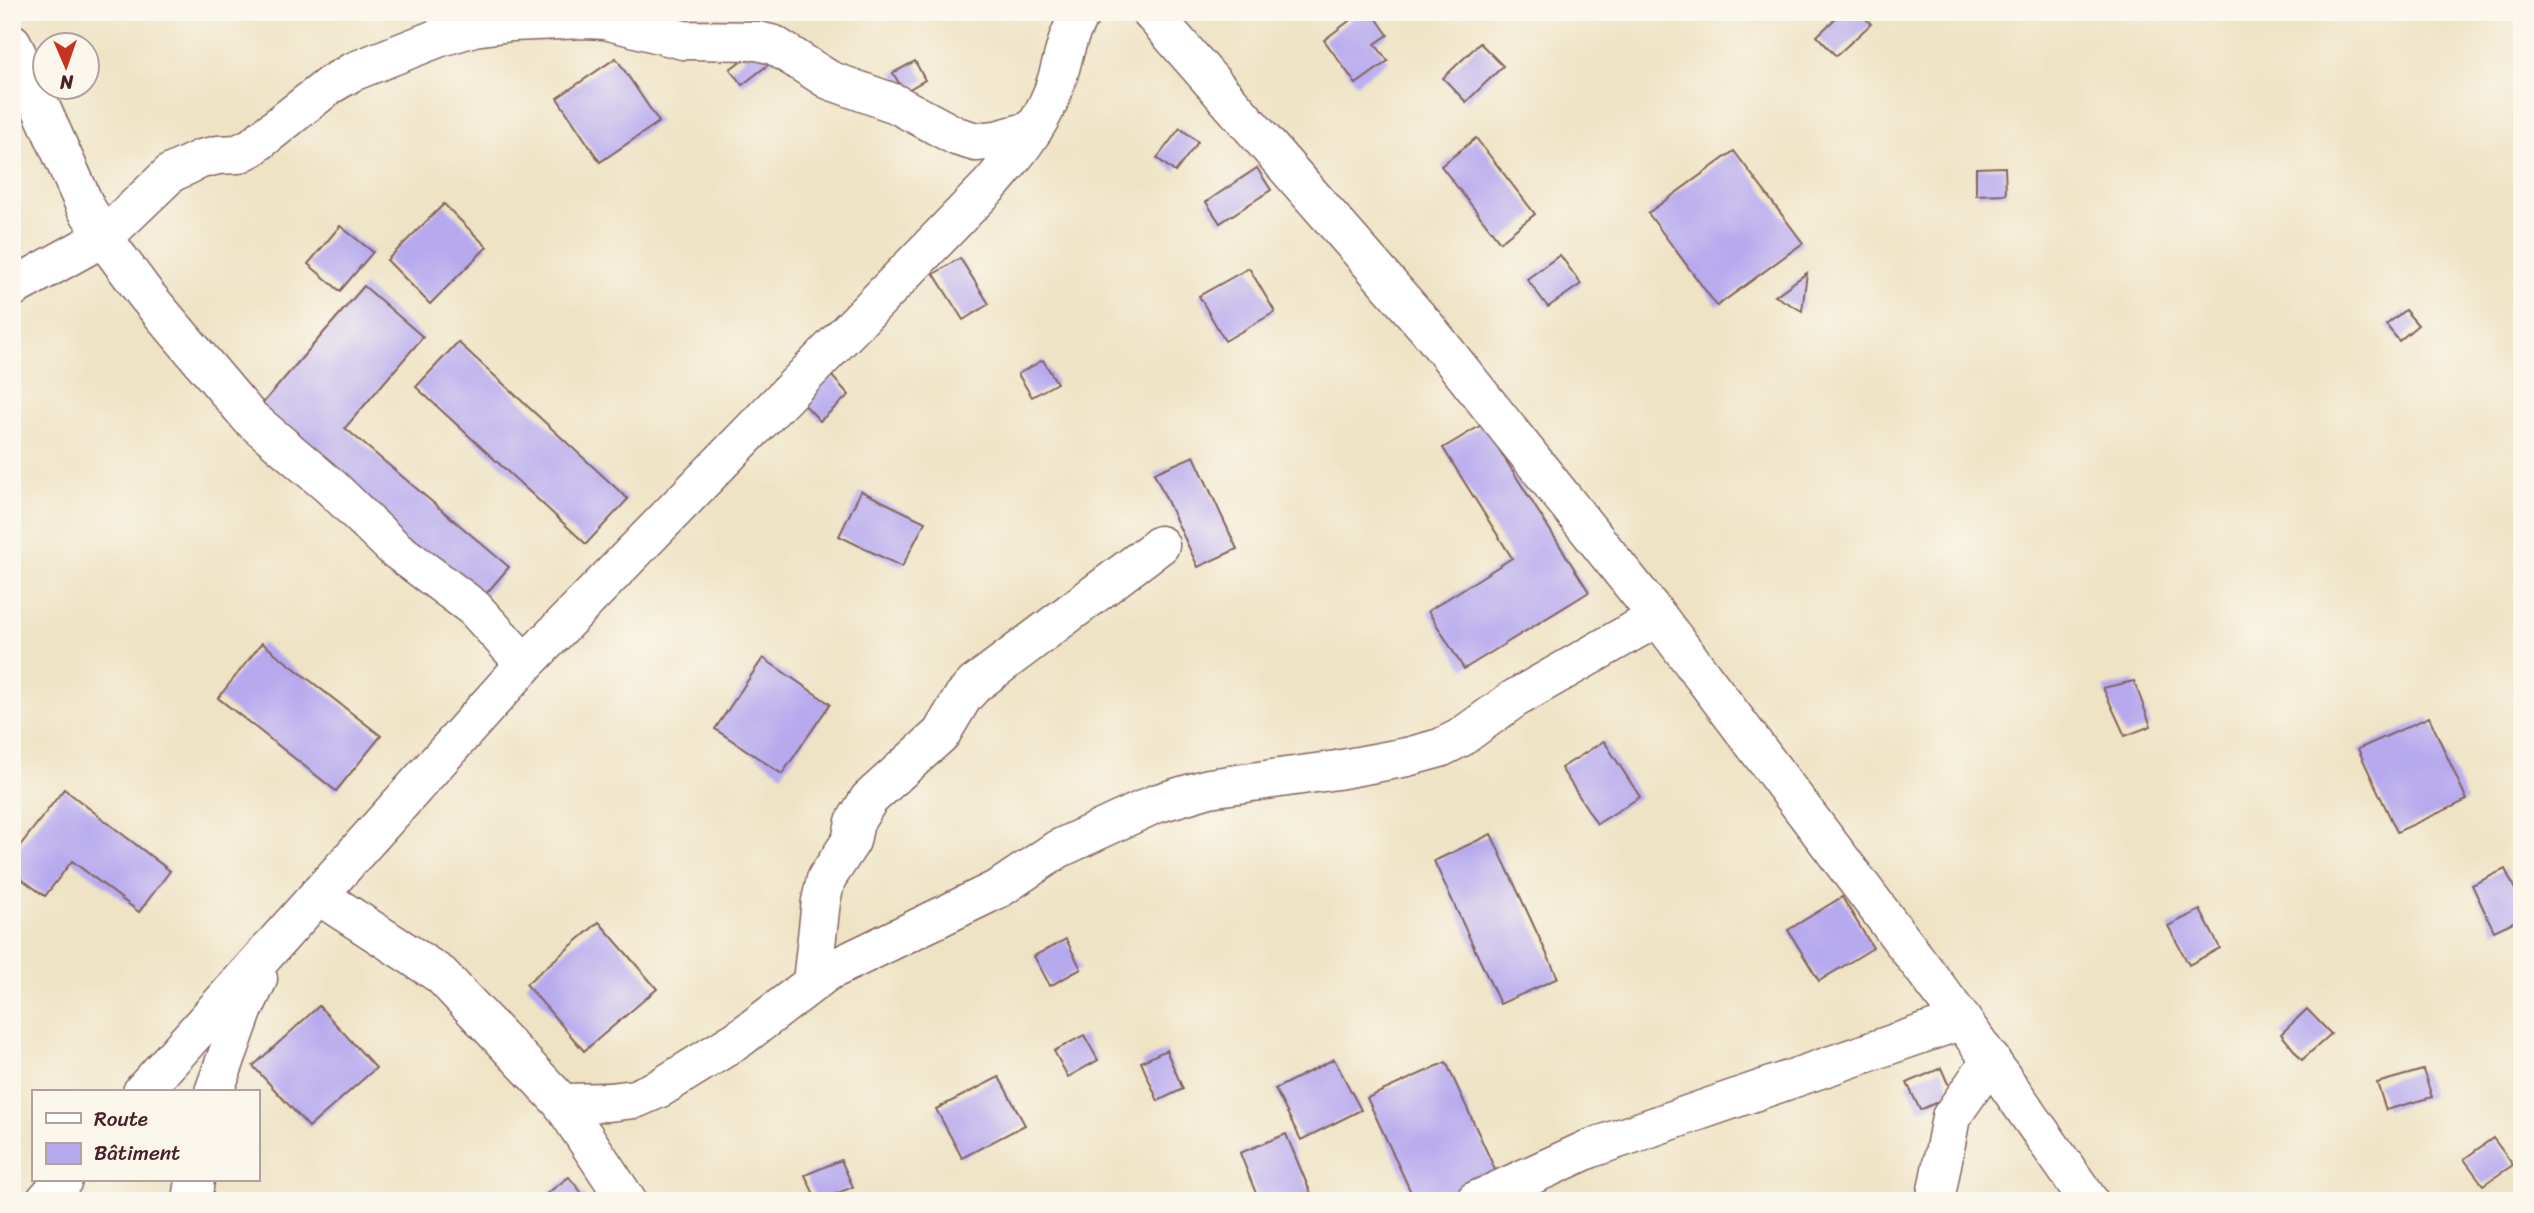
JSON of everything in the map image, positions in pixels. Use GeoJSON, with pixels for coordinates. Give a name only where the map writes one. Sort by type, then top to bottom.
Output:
{"type":"FeatureCollection","features":[{"type":"Feature","properties":{"kind":"street"},"geometry":{"type":"LineString","coordinates":[[144,1090],[525,664],[991,184],[1026,144],[1052,94],[1072,26],[1082,12]]}},
{"type":"Feature","properties":{"kind":"street"},"geometry":{"type":"LineString","coordinates":[[1151,12],[1428,329],[1658,617],[1962,1020],[2089,1201]]}},
{"type":"Feature","properties":{"kind":"street"},"geometry":{"type":"LineString","coordinates":[[12,288],[104,237],[171,173],[201,159],[238,154],[252,147],[330,85],[352,72],[438,38],[474,27],[511,22],[585,19],[605,20],[683,40],[758,41],[786,51],[816,74],[896,104],[956,136],[976,142],[996,141],[1033,130]]}},
{"type":"Feature","properties":{"kind":"street"},"geometry":{"type":"LineString","coordinates":[[12,43],[86,208],[146,295],[250,418],[331,487],[394,549],[474,608],[525,664]]}},
{"type":"Feature","properties":{"kind":"street"},"geometry":{"type":"LineString","coordinates":[[812,982],[826,879],[851,841],[855,822],[869,799],[941,734],[963,697],[975,684],[1160,545]]}},
{"type":"Feature","properties":{"kind":"street"},"geometry":{"type":"LineString","coordinates":[[562,1103],[635,1099],[660,1088],[739,1039],[812,982],[1000,887],[1058,849],[1155,804],[1209,788],[1338,770],[1440,748],[1514,699],[1658,617]]}},
{"type":"Feature","properties":{"kind":"street"},"geometry":{"type":"LineString","coordinates":[[318,895],[441,975],[562,1103],[618,1197]]}},
{"type":"Feature","properties":{"kind":"street"},"geometry":{"type":"LineString","coordinates":[[215,1090],[243,1011],[275,943]]}},
{"type":"Feature","properties":{"kind":"street"},"geometry":{"type":"LineString","coordinates":[[1475,1201],[1589,1149],[1962,1020]]}},
{"type":"Feature","properties":{"kind":"street"},"geometry":{"type":"LineString","coordinates":[[1935,1201],[1951,1117],[1991,1060]]}},
{"type":"Feature","properties":{"kind":"street"},"geometry":{"type":"LineString","coordinates":[[45,1201],[61,1182]]}},
{"type":"Feature","properties":{"kind":"street"},"geometry":{"type":"LineString","coordinates":[[192,1201],[195,1182]]}},
{"type":"Feature","properties":{"kind":"building"},"geometry":{"type":"Polygon","coordinates":[[[1361,12],[1372,12],[1388,35],[1375,44],[1388,61],[1356,84],[1324,40],[1361,12]]]}},
{"type":"Feature","properties":{"kind":"building"},"geometry":{"type":"Polygon","coordinates":[[[1842,12],[1860,12],[1871,24],[1836,56],[1817,36],[1842,12]]]}},
{"type":"Feature","properties":{"kind":"building"},"geometry":{"type":"Polygon","coordinates":[[[1480,43],[1503,66],[1466,102],[1443,78],[1480,43]]]}},
{"type":"Feature","properties":{"kind":"building"},"geometry":{"type":"Polygon","coordinates":[[[761,46],[773,61],[742,85],[730,69],[761,46]]]}},
{"type":"Feature","properties":{"kind":"building"},"geometry":{"type":"Polygon","coordinates":[[[616,58],[659,122],[600,162],[557,98],[616,58]]]}},
{"type":"Feature","properties":{"kind":"building"},"geometry":{"type":"Polygon","coordinates":[[[915,61],[925,80],[904,92],[893,73],[915,61]]]}},
{"type":"Feature","properties":{"kind":"building"},"geometry":{"type":"Polygon","coordinates":[[[1180,128],[1198,142],[1175,172],[1157,158],[1180,128]]]}},
{"type":"Feature","properties":{"kind":"building"},"geometry":{"type":"Polygon","coordinates":[[[1476,138],[1535,214],[1500,242],[1441,166],[1476,138]]]}},
{"type":"Feature","properties":{"kind":"building"},"geometry":{"type":"Polygon","coordinates":[[[1734,151],[1803,243],[1717,306],[1648,213],[1734,151]]]}},
{"type":"Feature","properties":{"kind":"building"},"geometry":{"type":"Polygon","coordinates":[[[2005,167],[2006,194],[1976,195],[1976,168],[2005,167]]]}},
{"type":"Feature","properties":{"kind":"building"},"geometry":{"type":"Polygon","coordinates":[[[1257,168],[1271,190],[1220,223],[1206,202],[1257,168]]]}},
{"type":"Feature","properties":{"kind":"building"},"geometry":{"type":"Polygon","coordinates":[[[444,204],[487,247],[430,304],[387,260],[444,204]]]}},
{"type":"Feature","properties":{"kind":"building"},"geometry":{"type":"Polygon","coordinates":[[[340,226],[373,252],[340,291],[308,264],[340,226]]]}},
{"type":"Feature","properties":{"kind":"building"},"geometry":{"type":"Polygon","coordinates":[[[1560,255],[1581,284],[1548,307],[1527,279],[1560,255]]]}},
{"type":"Feature","properties":{"kind":"building"},"geometry":{"type":"Polygon","coordinates":[[[960,258],[989,304],[963,320],[934,274],[960,258]]]}},
{"type":"Feature","properties":{"kind":"building"},"geometry":{"type":"Polygon","coordinates":[[[1249,268],[1275,312],[1225,341],[1199,296],[1249,268]]]}},
{"type":"Feature","properties":{"kind":"building"},"geometry":{"type":"Polygon","coordinates":[[[1807,273],[1802,311],[1775,296],[1807,273]]]}},
{"type":"Feature","properties":{"kind":"building"},"geometry":{"type":"Polygon","coordinates":[[[364,286],[423,337],[345,428],[509,567],[474,608],[250,418],[364,286]]]}},
{"type":"Feature","properties":{"kind":"building"},"geometry":{"type":"Polygon","coordinates":[[[2405,310],[2418,325],[2399,341],[2386,325],[2405,310]]]}},
{"type":"Feature","properties":{"kind":"building"},"geometry":{"type":"Polygon","coordinates":[[[458,342],[628,499],[586,544],[416,387],[458,342]]]}},
{"type":"Feature","properties":{"kind":"building"},"geometry":{"type":"Polygon","coordinates":[[[1043,360],[1057,383],[1032,397],[1018,374],[1043,360]]]}},
{"type":"Feature","properties":{"kind":"building"},"geometry":{"type":"Polygon","coordinates":[[[831,375],[849,395],[820,421],[802,402],[831,375]]]}},
{"type":"Feature","properties":{"kind":"building"},"geometry":{"type":"Polygon","coordinates":[[[1483,424],[1589,592],[1464,669],[1428,611],[1512,558],[1443,448],[1483,424]]]}},
{"type":"Feature","properties":{"kind":"building"},"geometry":{"type":"Polygon","coordinates":[[[1194,456],[1237,549],[1198,567],[1154,473],[1194,456]]]}},
{"type":"Feature","properties":{"kind":"building"},"geometry":{"type":"Polygon","coordinates":[[[861,491],[925,522],[902,567],[839,536],[861,491]]]}},
{"type":"Feature","properties":{"kind":"building"},"geometry":{"type":"Polygon","coordinates":[[[262,643],[381,736],[336,791],[218,698],[262,643]]]}},
{"type":"Feature","properties":{"kind":"building"},"geometry":{"type":"Polygon","coordinates":[[[763,658],[830,704],[782,774],[715,729],[763,658]]]}},
{"type":"Feature","properties":{"kind":"building"},"geometry":{"type":"Polygon","coordinates":[[[2134,681],[2151,726],[2125,736],[2103,688],[2134,681]]]}},
{"type":"Feature","properties":{"kind":"building"},"geometry":{"type":"Polygon","coordinates":[[[2429,717],[2467,800],[2397,832],[2358,749],[2429,717]]]}},
{"type":"Feature","properties":{"kind":"building"},"geometry":{"type":"Polygon","coordinates":[[[1604,741],[1640,797],[1597,824],[1561,768],[1604,741]]]}},
{"type":"Feature","properties":{"kind":"building"},"geometry":{"type":"Polygon","coordinates":[[[64,789],[170,871],[139,912],[72,861],[45,896],[12,872],[12,856],[64,789]]]}},
{"type":"Feature","properties":{"kind":"building"},"geometry":{"type":"Polygon","coordinates":[[[1491,834],[1558,978],[1500,1004],[1434,861],[1491,834]]]}},
{"type":"Feature","properties":{"kind":"building"},"geometry":{"type":"Polygon","coordinates":[[[2505,869],[2522,904],[2522,918],[2494,931],[2472,885],[2505,869]]]}},
{"type":"Feature","properties":{"kind":"building"},"geometry":{"type":"Polygon","coordinates":[[[1842,897],[1873,948],[1819,981],[1788,930],[1842,897]]]}},
{"type":"Feature","properties":{"kind":"building"},"geometry":{"type":"Polygon","coordinates":[[[2200,910],[2220,948],[2189,965],[2168,926],[2200,910]]]}},
{"type":"Feature","properties":{"kind":"building"},"geometry":{"type":"Polygon","coordinates":[[[599,922],[657,989],[584,1051],[526,984],[599,922]]]}},
{"type":"Feature","properties":{"kind":"building"},"geometry":{"type":"Polygon","coordinates":[[[1066,939],[1081,969],[1050,986],[1034,956],[1066,939]]]}},
{"type":"Feature","properties":{"kind":"building"},"geometry":{"type":"Polygon","coordinates":[[[319,1006],[376,1068],[309,1127],[253,1066],[319,1006]]]}},
{"type":"Feature","properties":{"kind":"building"},"geometry":{"type":"Polygon","coordinates":[[[2307,1009],[2331,1034],[2302,1060],[2281,1034],[2307,1009]]]}},
{"type":"Feature","properties":{"kind":"building"},"geometry":{"type":"Polygon","coordinates":[[[1084,1035],[1098,1060],[1068,1077],[1054,1051],[1084,1035]]]}},
{"type":"Feature","properties":{"kind":"building"},"geometry":{"type":"Polygon","coordinates":[[[1166,1050],[1183,1089],[1158,1101],[1141,1062],[1166,1050]]]}},
{"type":"Feature","properties":{"kind":"building"},"geometry":{"type":"Polygon","coordinates":[[[1334,1059],[1361,1110],[1301,1140],[1275,1089],[1334,1059]]]}},
{"type":"Feature","properties":{"kind":"building"},"geometry":{"type":"Polygon","coordinates":[[[1446,1062],[1498,1176],[1444,1201],[1415,1201],[1367,1098],[1446,1062]]]}},
{"type":"Feature","properties":{"kind":"building"},"geometry":{"type":"Polygon","coordinates":[[[1941,1068],[1953,1095],[1920,1110],[1907,1083],[1941,1068]]]}},
{"type":"Feature","properties":{"kind":"building"},"geometry":{"type":"Polygon","coordinates":[[[2423,1070],[2432,1097],[2386,1110],[2377,1083],[2423,1070]]]}},
{"type":"Feature","properties":{"kind":"building"},"geometry":{"type":"Polygon","coordinates":[[[999,1077],[1025,1125],[962,1158],[936,1109],[999,1077]]]}},
{"type":"Feature","properties":{"kind":"building"},"geometry":{"type":"Polygon","coordinates":[[[1286,1134],[1314,1201],[1259,1201],[1240,1153],[1286,1134]]]}},
{"type":"Feature","properties":{"kind":"building"},"geometry":{"type":"Polygon","coordinates":[[[2493,1138],[2513,1165],[2483,1185],[2464,1159],[2493,1138]]]}},
{"type":"Feature","properties":{"kind":"building"},"geometry":{"type":"Polygon","coordinates":[[[841,1160],[853,1187],[817,1201],[805,1175],[841,1160]]]}},
{"type":"Feature","properties":{"kind":"building"},"geometry":{"type":"Polygon","coordinates":[[[569,1177],[588,1201],[537,1201],[569,1177]]]}}]}
